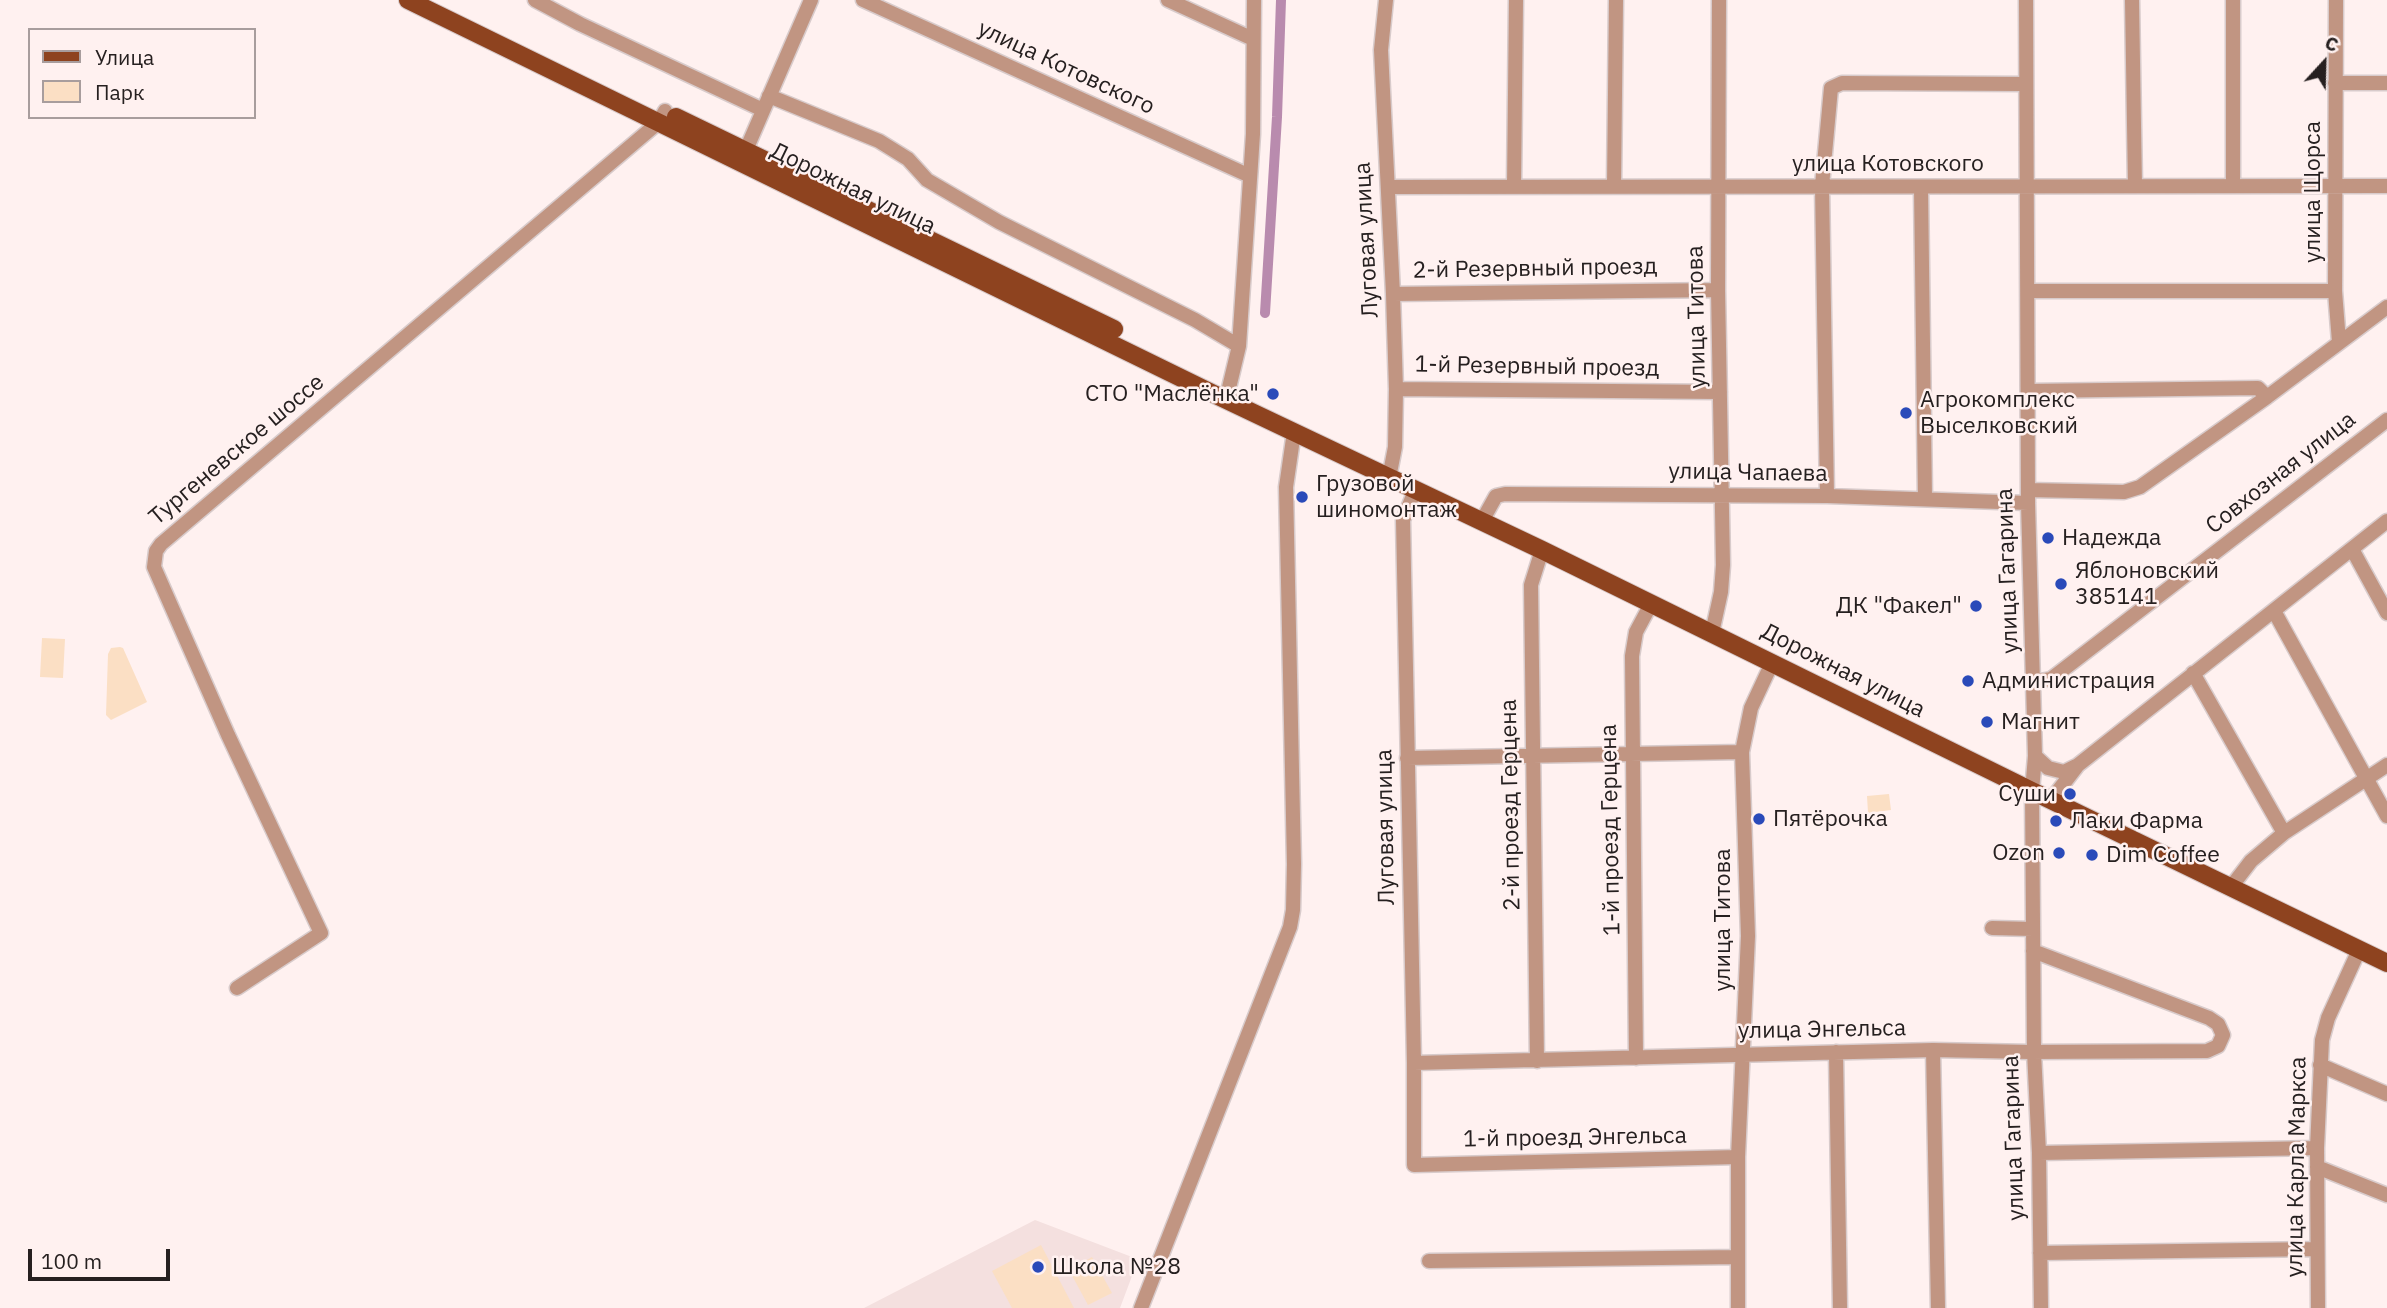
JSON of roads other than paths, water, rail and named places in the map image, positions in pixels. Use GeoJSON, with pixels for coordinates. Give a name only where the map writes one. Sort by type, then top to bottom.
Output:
{"type":"FeatureCollection","features":[{"type":"Feature","properties":{"kind":"main road","name":"Дорожная улица"},"geometry":{"type":"LineString","coordinates":[[408,0],[662,116],[746,150],[1155,350],[1277,424]]}},
{"type":"Feature","properties":{"kind":"main road","name":"Дорожная улица"},"geometry":{"type":"LineString","coordinates":[[436,0],[1277,424],[1542,550],[2387,962]]}},
{"type":"Feature","properties":{"kind":"street"},"geometry":{"type":"LineString","coordinates":[[535,0],[763,110]]}},
{"type":"Feature","properties":{"kind":"street"},"geometry":{"type":"LineString","coordinates":[[746,150],[811,0]]}},
{"type":"Feature","properties":{"kind":"street","name":"улица Котовского"},"geometry":{"type":"LineString","coordinates":[[863,0],[1250,176]]}},
{"type":"Feature","properties":{"kind":"street"},"geometry":{"type":"LineString","coordinates":[[1168,0],[1253,39]]}},
{"type":"Feature","properties":{"kind":"street"},"geometry":{"type":"LineString","coordinates":[[1228,392],[1239,346],[1250,176],[1254,0]]}},
{"type":"Feature","properties":{"kind":"street","name":"Луговая улица"},"geometry":{"type":"LineString","coordinates":[[1386,0],[1381,50],[1394,294],[1395,389],[1395,447],[1389,478]]}},
{"type":"Feature","properties":{"kind":"street"},"geometry":{"type":"LineString","coordinates":[[1514,187],[1516,0]]}},
{"type":"Feature","properties":{"kind":"street"},"geometry":{"type":"LineString","coordinates":[[1614,187],[1616,0]]}},
{"type":"Feature","properties":{"kind":"street","name":"улица Титова"},"geometry":{"type":"LineString","coordinates":[[1713,633],[1721,592],[1718,290],[1720,0]]}},
{"type":"Feature","properties":{"kind":"street","name":"улица Гагарина"},"geometry":{"type":"LineString","coordinates":[[2026,0],[2028,496],[2035,757],[2032,791],[2034,1052],[2039,1153],[2041,1308]]}},
{"type":"Feature","properties":{"kind":"street"},"geometry":{"type":"LineString","coordinates":[[2133,0],[2135,186]]}},
{"type":"Feature","properties":{"kind":"street"},"geometry":{"type":"LineString","coordinates":[[2233,0],[2233,186]]}},
{"type":"Feature","properties":{"kind":"street","name":"улица Щорса"},"geometry":{"type":"LineString","coordinates":[[2336,0],[2335,291],[2339,342]]}},
{"type":"Feature","properties":{"kind":"street"},"geometry":{"type":"LineString","coordinates":[[2335,83],[2387,83]]}},
{"type":"Feature","properties":{"kind":"street"},"geometry":{"type":"LineString","coordinates":[[1827,496],[1822,186],[1829,94],[1835,84],[2026,84]]}},
{"type":"Feature","properties":{"kind":"street"},"geometry":{"type":"LineString","coordinates":[[769,96],[879,141],[908,159],[927,180],[999,222],[1195,320],[1239,346]]}},
{"type":"Feature","properties":{"kind":"street","name":"Тургеневское шоссе"},"geometry":{"type":"LineString","coordinates":[[237,988],[321,933],[154,567],[156,551],[662,116]]}},
{"type":"Feature","properties":{"kind":"street","name":"улица Котовского"},"geometry":{"type":"LineString","coordinates":[[1388,187],[2387,186]]}},
{"type":"Feature","properties":{"kind":"street"},"geometry":{"type":"LineString","coordinates":[[1921,188],[1925,499]]}},
{"type":"Feature","properties":{"kind":"street","name":"2-й Резервный проезд"},"geometry":{"type":"LineString","coordinates":[[1394,294],[1718,290]]}},
{"type":"Feature","properties":{"kind":"street"},"geometry":{"type":"LineString","coordinates":[[2028,290],[2335,291]]}},
{"type":"Feature","properties":{"kind":"street"},"geometry":{"type":"LineString","coordinates":[[2029,391],[2258,388],[2267,397],[2387,307]]}},
{"type":"Feature","properties":{"kind":"street","name":"1-й Резервный проезд"},"geometry":{"type":"LineString","coordinates":[[1395,389],[1720,392]]}},
{"type":"Feature","properties":{"kind":"street","name":"улица Чапаева"},"geometry":{"type":"LineString","coordinates":[[1482,521],[1496,496],[1505,494],[1925,499],[2132,491],[2267,397]]}},
{"type":"Feature","properties":{"kind":"street","name":"Совхозная улица"},"geometry":{"type":"LineString","coordinates":[[2034,682],[2051,679],[2387,420]]}},
{"type":"Feature","properties":{"kind":"street"},"geometry":{"type":"LineString","coordinates":[[1141,1308],[1290,927],[1294,873],[1286,486],[1294,432]]}},
{"type":"Feature","properties":{"kind":"street","name":"Луговая улица"},"geometry":{"type":"LineString","coordinates":[[1414,1165],[1403,520],[1415,491]]}},
{"type":"Feature","properties":{"kind":"street"},"geometry":{"type":"LineString","coordinates":[[2035,757],[2048,768],[2064,772],[2078,765],[2387,521]]}},
{"type":"Feature","properties":{"kind":"street"},"geometry":{"type":"LineString","coordinates":[[2352,549],[2387,613]]}},
{"type":"Feature","properties":{"kind":"street","name":"2-й проезд Герцена"},"geometry":{"type":"LineString","coordinates":[[1537,1061],[1531,586],[1542,550]]}},
{"type":"Feature","properties":{"kind":"street","name":"1-й проезд Герцена"},"geometry":{"type":"LineString","coordinates":[[1636,1058],[1632,656],[1636,632],[1651,604]]}},
{"type":"Feature","properties":{"kind":"street"},"geometry":{"type":"LineString","coordinates":[[2274,611],[2387,816]]}},
{"type":"Feature","properties":{"kind":"street","name":"улица Титова"},"geometry":{"type":"LineString","coordinates":[[1738,1308],[1741,1054],[1748,982],[1742,752],[1751,708],[1772,663]]}},
{"type":"Feature","properties":{"kind":"street"},"geometry":{"type":"LineString","coordinates":[[2193,673],[2284,833]]}},
{"type":"Feature","properties":{"kind":"street"},"geometry":{"type":"LineString","coordinates":[[1407,758],[1742,752]]}},
{"type":"Feature","properties":{"kind":"street"},"geometry":{"type":"LineString","coordinates":[[2051,800],[2078,765]]}},
{"type":"Feature","properties":{"kind":"street"},"geometry":{"type":"LineString","coordinates":[[2231,887],[2251,861],[2284,833],[2387,765]]}},
{"type":"Feature","properties":{"kind":"street"},"geometry":{"type":"LineString","coordinates":[[1992,929],[2033,929]]}},
{"type":"Feature","properties":{"kind":"street","name":"улица Карла Маркса"},"geometry":{"type":"LineString","coordinates":[[2318,1308],[2317,1167],[2322,1040],[2359,950]]}},
{"type":"Feature","properties":{"kind":"street","name":"улица Энгельса"},"geometry":{"type":"LineString","coordinates":[[1414,1063],[1933,1050],[2207,1051],[2218,1046],[2223,1035],[2218,1024],[2208,1018],[2033,951]]}},
{"type":"Feature","properties":{"kind":"street"},"geometry":{"type":"LineString","coordinates":[[1933,1050],[1938,1308]]}},
{"type":"Feature","properties":{"kind":"street"},"geometry":{"type":"LineString","coordinates":[[1836,1052],[1840,1308]]}},
{"type":"Feature","properties":{"kind":"street"},"geometry":{"type":"LineString","coordinates":[[2320,1065],[2387,1094]]}},
{"type":"Feature","properties":{"kind":"street"},"geometry":{"type":"LineString","coordinates":[[2039,1153],[2318,1148]]}},
{"type":"Feature","properties":{"kind":"street","name":"1-й проезд Энгельса"},"geometry":{"type":"LineString","coordinates":[[1414,1165],[1738,1157]]}},
{"type":"Feature","properties":{"kind":"street"},"geometry":{"type":"LineString","coordinates":[[2317,1167],[2387,1195]]}},
{"type":"Feature","properties":{"kind":"street"},"geometry":{"type":"LineString","coordinates":[[2040,1253],[2317,1249]]}},
{"type":"Feature","properties":{"kind":"street"},"geometry":{"type":"LineString","coordinates":[[1429,1261],[1738,1256]]}},
{"type":"Feature","properties":{"kind":"waterway"},"geometry":{"type":"LineString","coordinates":[[1265,313],[1281,0]]}},
{"type":"Feature","properties":{"kind":"place","name":"СТО \"Маслёнка\""},"geometry":{"type":"Point","coordinates":[1273,394]}},
{"type":"Feature","properties":{"kind":"place","name":"Агрокомплекс Выселковский"},"geometry":{"type":"Point","coordinates":[1906,413]}},
{"type":"Feature","properties":{"kind":"place","name":"Грузовой шиномонтаж"},"geometry":{"type":"Point","coordinates":[1302,497]}},
{"type":"Feature","properties":{"kind":"place","name":"Надежда"},"geometry":{"type":"Point","coordinates":[2048,538]}},
{"type":"Feature","properties":{"kind":"place","name":"Яблоновский 385141"},"geometry":{"type":"Point","coordinates":[2061,584]}},
{"type":"Feature","properties":{"kind":"place","name":"ДК \"Факел\""},"geometry":{"type":"Point","coordinates":[1976,606]}},
{"type":"Feature","properties":{"kind":"place","name":"Администрация"},"geometry":{"type":"Point","coordinates":[1968,681]}},
{"type":"Feature","properties":{"kind":"place","name":"Магнит"},"geometry":{"type":"Point","coordinates":[1987,722]}},
{"type":"Feature","properties":{"kind":"place","name":"Суши"},"geometry":{"type":"Point","coordinates":[2070,794]}},
{"type":"Feature","properties":{"kind":"place","name":"Пятёрочка"},"geometry":{"type":"Point","coordinates":[1759,819]}},
{"type":"Feature","properties":{"kind":"place","name":"Лаки Фарма"},"geometry":{"type":"Point","coordinates":[2056,821]}},
{"type":"Feature","properties":{"kind":"place","name":"Ozon"},"geometry":{"type":"Point","coordinates":[2059,853]}},
{"type":"Feature","properties":{"kind":"place","name":"Dim Coffee"},"geometry":{"type":"Point","coordinates":[2092,855]}},
{"type":"Feature","properties":{"kind":"place","name":"Школа №28"},"geometry":{"type":"Point","coordinates":[1038,1267]}}]}
